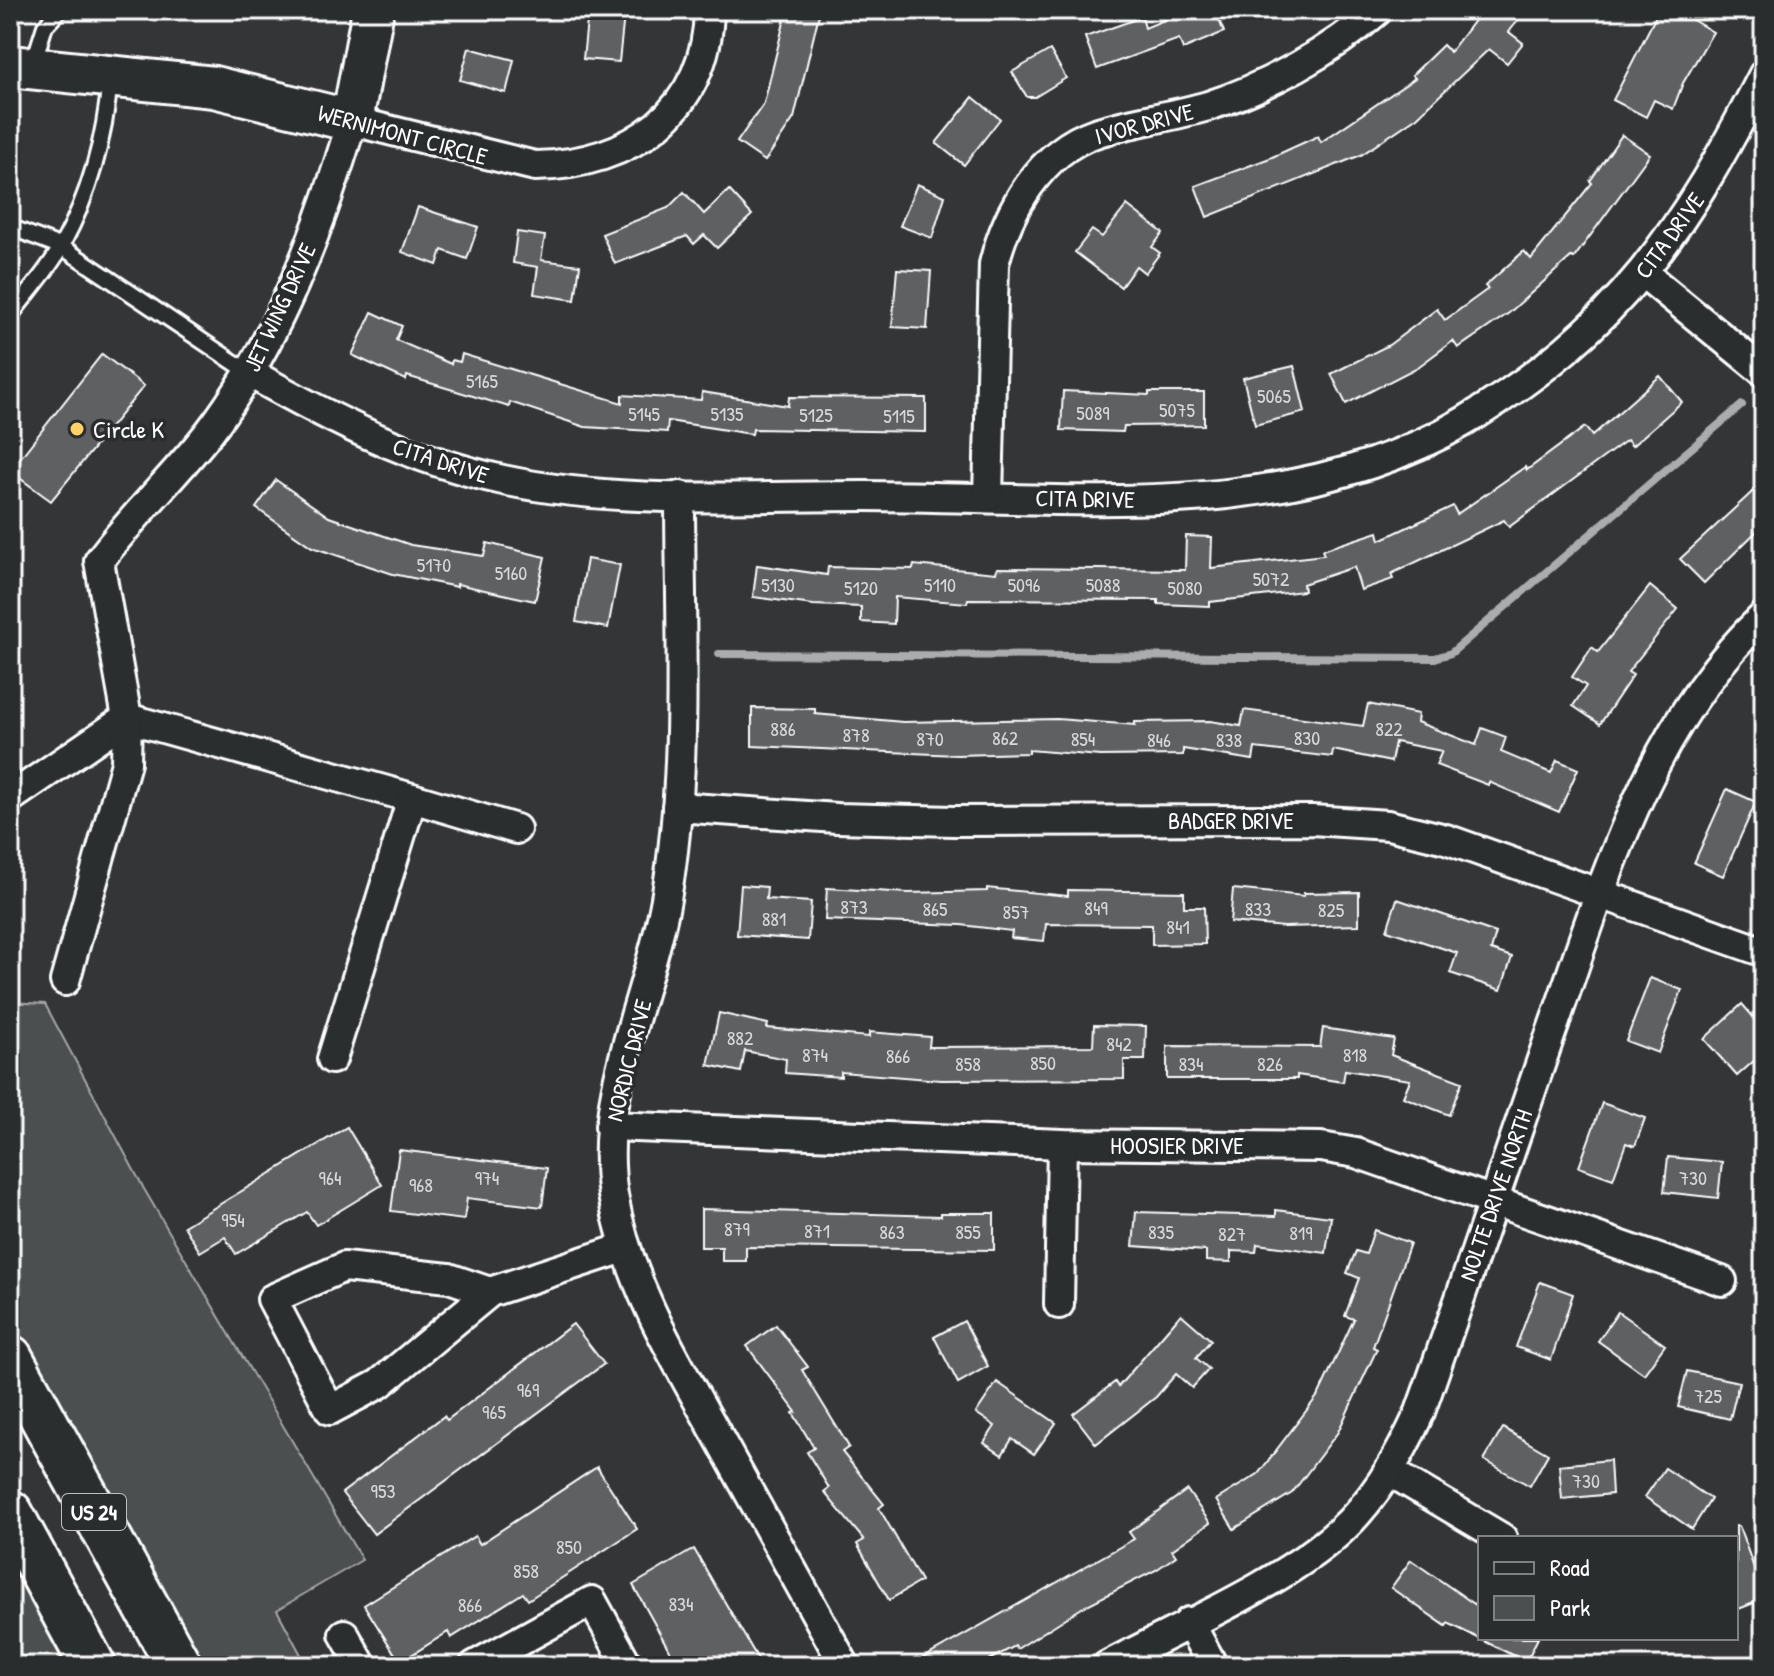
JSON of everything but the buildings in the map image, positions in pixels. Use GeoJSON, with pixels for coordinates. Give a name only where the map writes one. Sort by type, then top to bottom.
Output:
{"type":"FeatureCollection","features":[{"type":"Feature","properties":{"kind":"highway","name":"US 24"},"geometry":{"type":"LineString","coordinates":[[10,1358],[179,1666]]}},
{"type":"Feature","properties":{"kind":"highway"},"geometry":{"type":"LineString","coordinates":[[10,1513],[93,1666]]}},
{"type":"Feature","properties":{"kind":"main road","name":"JET WING DRIVE"},"geometry":{"type":"LineString","coordinates":[[352,121],[373,10]]}},
{"type":"Feature","properties":{"kind":"main road","name":"WERNIMONT CIRCLE"},"geometry":{"type":"LineString","coordinates":[[21,67],[214,87],[352,121]]}},
{"type":"Feature","properties":{"kind":"street","name":"WERNIMONT CIRCLE"},"geometry":{"type":"LineString","coordinates":[[352,121],[535,166],[564,166],[616,153],[665,120],[684,92],[699,66],[709,32],[709,10]]}},
{"type":"Feature","properties":{"kind":"street","name":"IVOR DRIVE"},"geometry":{"type":"LineString","coordinates":[[988,496],[994,264],[1002,231],[1031,184],[1048,163],[1092,134],[1209,105],[1236,95],[1286,71],[1345,36],[1378,10]]}},
{"type":"Feature","properties":{"kind":"street","name":"CITA DRIVE"},"geometry":{"type":"LineString","coordinates":[[250,373],[323,415],[421,457],[540,486],[680,496],[988,496],[1141,500],[1204,496],[1356,468],[1408,450],[1462,422],[1519,386],[1582,336],[1643,273],[1698,198],[1764,74]]}},
{"type":"Feature","properties":{"kind":"street","name":"JET WING DRIVE"},"geometry":{"type":"LineString","coordinates":[[127,718],[99,561],[127,524],[210,431],[250,373],[316,228],[352,121]]}},
{"type":"Feature","properties":{"kind":"street"},"geometry":{"type":"LineString","coordinates":[[1643,273],[1764,372]]}},
{"type":"Feature","properties":{"kind":"street","name":"NORDIC DRIVE"},"geometry":{"type":"LineString","coordinates":[[680,496],[680,745],[677,807],[664,910],[618,1080],[610,1126],[612,1191],[624,1248],[673,1355],[845,1666]]}},
{"type":"Feature","properties":{"kind":"street","name":"NOLTE DRIVE NORTH"},"geometry":{"type":"LineString","coordinates":[[1107,1666],[1311,1555],[1364,1506],[1389,1471],[1420,1412],[1600,894],[1657,757],[1678,719],[1720,661],[1764,616]]}},
{"type":"Feature","properties":{"kind":"street"},"geometry":{"type":"LineString","coordinates":[[10,798],[127,718]]}},
{"type":"Feature","properties":{"kind":"street"},"geometry":{"type":"LineString","coordinates":[[127,718],[516,829]]}},
{"type":"Feature","properties":{"kind":"street"},"geometry":{"type":"LineString","coordinates":[[65,981],[126,763],[127,718]]}},
{"type":"Feature","properties":{"kind":"street"},"geometry":{"type":"LineString","coordinates":[[332,1059],[412,798]]}},
{"type":"Feature","properties":{"kind":"street","name":"BADGER DRIVE"},"geometry":{"type":"LineString","coordinates":[[677,807],[866,819],[1353,822],[1417,830],[1764,952]]}},
{"type":"Feature","properties":{"kind":"street","name":"HOOSIER DRIVE"},"geometry":{"type":"LineString","coordinates":[[610,1126],[1062,1144],[1321,1147],[1356,1153],[1722,1281]]}},
{"type":"Feature","properties":{"kind":"street"},"geometry":{"type":"LineString","coordinates":[[1059,1304],[1062,1144]]}},
{"type":"Feature","properties":{"kind":"street"},"geometry":{"type":"LineString","coordinates":[[490,1292],[449,1278],[344,1267],[272,1299],[330,1410],[379,1384],[490,1292],[624,1248]]}},
{"type":"Feature","properties":{"kind":"street"},"geometry":{"type":"LineString","coordinates":[[1389,1471],[1499,1536]]}},
{"type":"Feature","properties":{"kind":"street"},"geometry":{"type":"LineString","coordinates":[[474,1666],[592,1601],[628,1666]]}},
{"type":"Feature","properties":{"kind":"street"},"geometry":{"type":"LineString","coordinates":[[1189,1622],[1213,1666]]}},
{"type":"Feature","properties":{"kind":"street"},"geometry":{"type":"LineString","coordinates":[[344,1634],[362,1666]]}},
{"type":"Feature","properties":{"kind":"lane"},"geometry":{"type":"LineString","coordinates":[[21,67],[45,26],[60,10]]}},
{"type":"Feature","properties":{"kind":"lane"},"geometry":{"type":"LineString","coordinates":[[10,316],[62,247],[94,176],[107,121],[110,77]]}},
{"type":"Feature","properties":{"kind":"lane"},"geometry":{"type":"LineString","coordinates":[[10,227],[62,247],[250,373]]}},
{"type":"Feature","properties":{"kind":"green space"},"geometry":{"type":"Polygon","coordinates":[[[10,1002],[45,1004],[144,1189],[362,1560],[277,1610],[307,1666],[177,1666],[10,1364],[10,1002]]]}},
{"type":"Feature","properties":{"kind":"green space"},"geometry":{"type":"Polygon","coordinates":[[[10,1557],[90,1666],[10,1666],[10,1557]]]}},
{"type":"Feature","properties":{"kind":"waterway"},"geometry":{"type":"LineString","coordinates":[[719,654],[1435,658],[1451,653],[1742,405]]}},
{"type":"Feature","properties":{"kind":"place","name":"Circle K"},"geometry":{"type":"Point","coordinates":[77,429]}}]}
